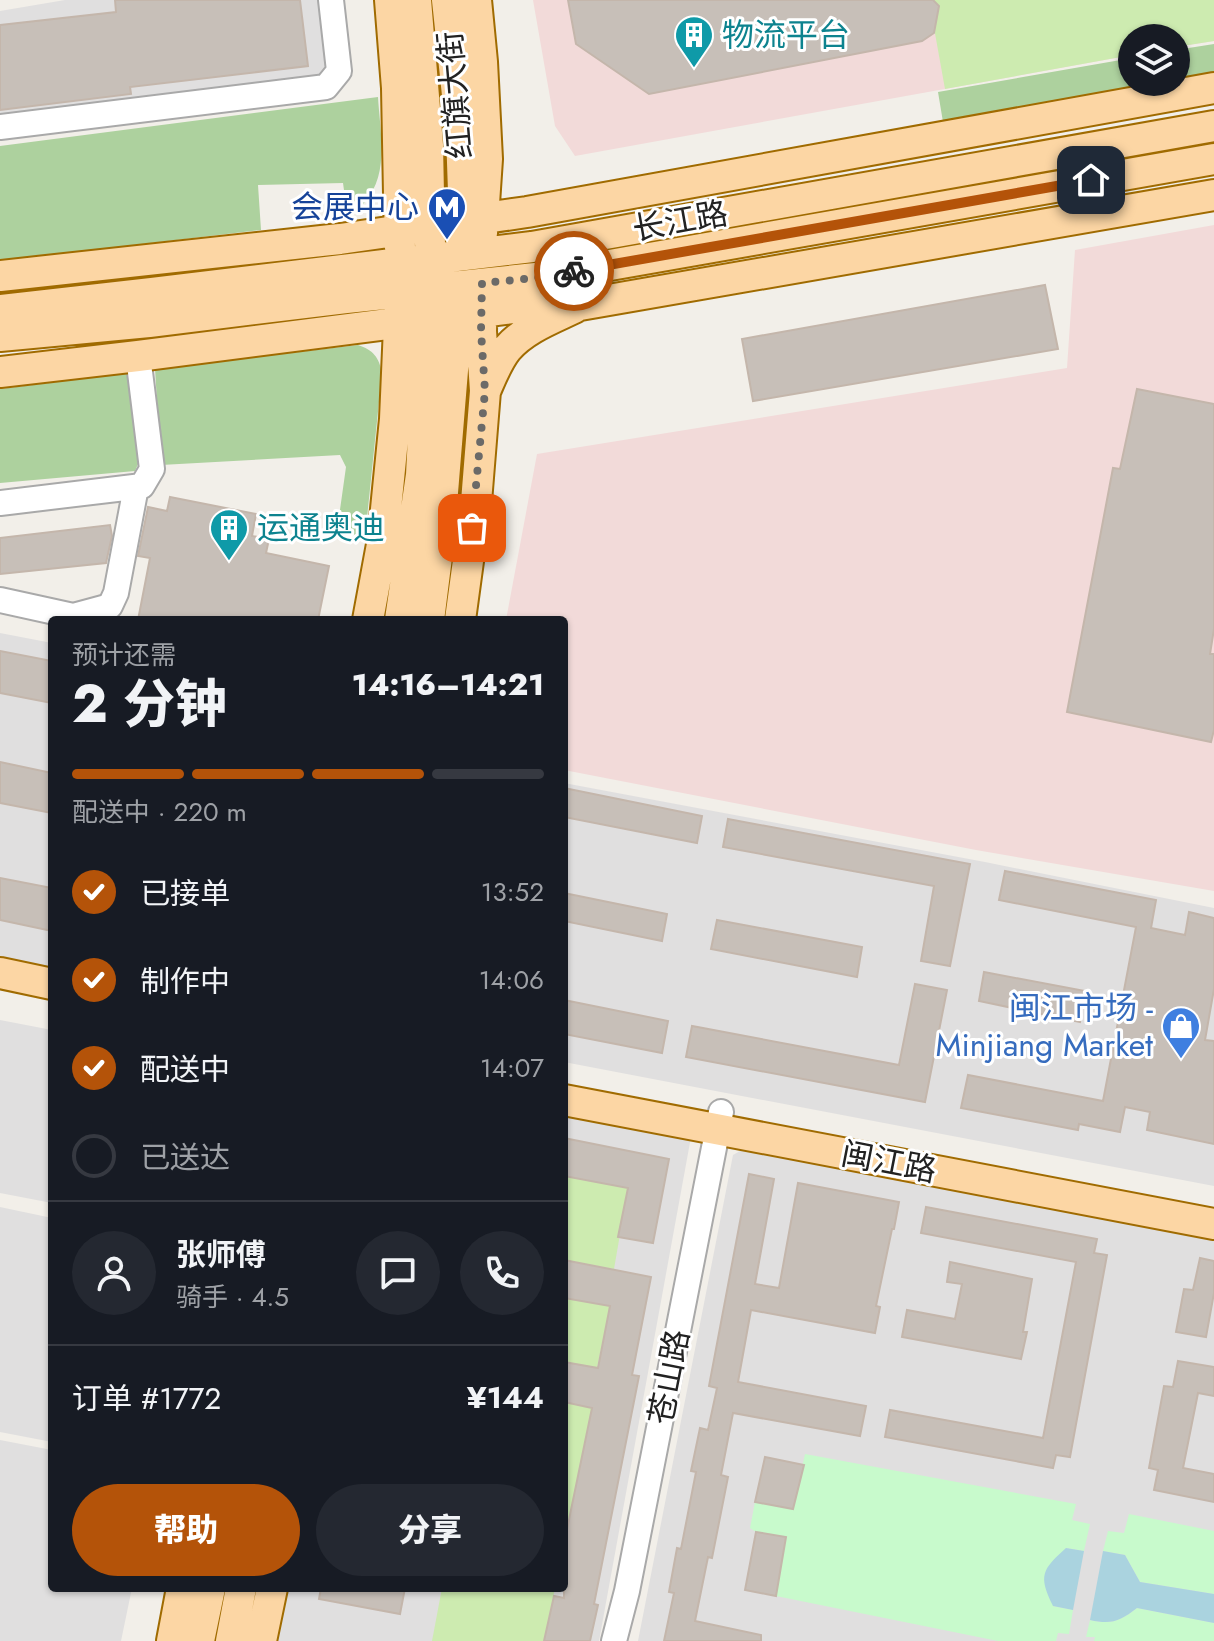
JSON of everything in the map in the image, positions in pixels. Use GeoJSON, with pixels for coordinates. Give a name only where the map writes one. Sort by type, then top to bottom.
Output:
{"type":"FeatureCollection","features":[{"type":"Feature","properties":{"kind":"main road","name":"红旗大街"},"geometry":{"type":"LineString","coordinates":[[390,0],[397,88],[398,170],[415,228],[481,331],[485,391],[476,502],[461,616]]}},
{"type":"Feature","properties":{"kind":"main road","name":"红旗大街"},"geometry":{"type":"LineString","coordinates":[[415,228],[428,145],[416,0]]}},
{"type":"Feature","properties":{"kind":"main road","name":"红旗大街"},"geometry":{"type":"LineString","coordinates":[[447,0],[473,219]]}},
{"type":"Feature","properties":{"kind":"main road","name":"红旗大街"},"geometry":{"type":"LineString","coordinates":[[430,616],[439,541],[449,281],[473,219],[487,159],[476,0]]}},
{"type":"Feature","properties":{"kind":"main road"},"geometry":{"type":"LineString","coordinates":[[0,276],[415,228],[579,202],[1214,88]]}},
{"type":"Feature","properties":{"kind":"main road","name":"长江路"},"geometry":{"type":"LineString","coordinates":[[0,336],[149,322],[449,281],[532,247],[1214,126]]}},
{"type":"Feature","properties":{"kind":"main road"},"geometry":{"type":"LineString","coordinates":[[487,159],[495,177],[520,197],[543,202],[579,202]]}},
{"type":"Feature","properties":{"kind":"main road","name":"长江路"},"geometry":{"type":"LineString","coordinates":[[0,310],[536,278],[1214,159]]}},
{"type":"Feature","properties":{"kind":"main road"},"geometry":{"type":"LineString","coordinates":[[340,239],[360,231],[374,220],[391,193],[398,170]]}},
{"type":"Feature","properties":{"kind":"main road"},"geometry":{"type":"LineString","coordinates":[[0,372],[414,321],[449,281],[536,305],[580,305],[1214,195]]}},
{"type":"Feature","properties":{"kind":"main road","name":"红旗大街"},"geometry":{"type":"LineString","coordinates":[[369,616],[383,539],[397,373],[414,321],[449,281]]}},
{"type":"Feature","properties":{"kind":"main road"},"geometry":{"type":"LineString","coordinates":[[485,391],[499,360],[517,340],[580,305]]}},
{"type":"Feature","properties":{"kind":"main road","name":"红旗大街"},"geometry":{"type":"LineString","coordinates":[[401,616],[421,475],[414,321]]}},
{"type":"Feature","properties":{"kind":"main road"},"geometry":{"type":"LineString","coordinates":[[325,331],[371,338],[385,349],[397,373]]}},
{"type":"Feature","properties":{"kind":"main road"},"geometry":{"type":"LineString","coordinates":[[0,973],[48,983]]}},
{"type":"Feature","properties":{"kind":"main road"},"geometry":{"type":"LineString","coordinates":[[0,992],[48,1001]]}},
{"type":"Feature","properties":{"kind":"main road","name":"闽江路"},"geometry":{"type":"LineString","coordinates":[[568,1084],[719,1120],[1214,1224]]}},
{"type":"Feature","properties":{"kind":"main road","name":"闽江路"},"geometry":{"type":"LineString","coordinates":[[568,1101],[719,1120],[1214,1205]]}},
{"type":"Feature","properties":{"kind":"main road"},"geometry":{"type":"LineString","coordinates":[[172,1641],[181,1592]]}},
{"type":"Feature","properties":{"kind":"main road"},"geometry":{"type":"LineString","coordinates":[[199,1641],[209,1592]]}},
{"type":"Feature","properties":{"kind":"main road"},"geometry":{"type":"LineString","coordinates":[[231,1641],[240,1592]]}},
{"type":"Feature","properties":{"kind":"main road"},"geometry":{"type":"LineString","coordinates":[[261,1641],[271,1592]]}},
{"type":"Feature","properties":{"kind":"street"},"geometry":{"type":"LineString","coordinates":[[0,127],[326,87],[339,71],[331,0]]}},
{"type":"Feature","properties":{"kind":"street"},"geometry":{"type":"LineString","coordinates":[[0,503],[142,486],[152,469],[138,356]]}},
{"type":"Feature","properties":{"kind":"street"},"geometry":{"type":"LineString","coordinates":[[0,600],[73,616],[110,606],[116,593],[136,487]]}},
{"type":"Feature","properties":{"kind":"street","name":"苍山路"},"geometry":{"type":"LineString","coordinates":[[614,1641],[630,1576],[719,1120]]}},
{"type":"Feature","properties":{"kind":"shaded area"},"geometry":{"type":"Polygon","coordinates":[[[65,0],[321,0],[329,66],[321,77],[0,120],[0,11],[65,0]]]}},
{"type":"Feature","properties":{"kind":"shaded area"},"geometry":{"type":"Polygon","coordinates":[[[533,0],[1214,0],[1214,41],[1190,45],[1190,24],[1118,24],[1118,58],[575,156],[555,126],[533,0]]]}},
{"type":"Feature","properties":{"kind":"shaded area"},"geometry":{"type":"Polygon","coordinates":[[[1214,225],[1214,891],[976,850],[568,771],[568,616],[507,616],[537,454],[1067,368],[1075,250],[1214,225]]]}},
{"type":"Feature","properties":{"kind":"shaded area"},"geometry":{"type":"Polygon","coordinates":[[[0,633],[48,642],[48,966],[0,957],[0,633]]]}},
{"type":"Feature","properties":{"kind":"shaded area"},"geometry":{"type":"Polygon","coordinates":[[[568,784],[1214,908],[1214,1186],[568,1063],[568,784]]]}},
{"type":"Feature","properties":{"kind":"shaded area"},"geometry":{"type":"Polygon","coordinates":[[[0,1020],[48,1029],[48,1202],[0,1193],[0,1020]]]}},
{"type":"Feature","properties":{"kind":"shaded area"},"geometry":{"type":"Polygon","coordinates":[[[568,1113],[691,1137],[599,1641],[277,1641],[287,1592],[568,1592],[568,1113]]]}},
{"type":"Feature","properties":{"kind":"shaded area"},"geometry":{"type":"Polygon","coordinates":[[[747,1147],[1214,1229],[1214,1641],[638,1641],[733,1155],[747,1147]]]}},
{"type":"Feature","properties":{"kind":"shaded area"},"geometry":{"type":"Polygon","coordinates":[[[0,1207],[48,1217],[48,1441],[0,1432],[0,1207]]]}},
{"type":"Feature","properties":{"kind":"shaded area"},"geometry":{"type":"Polygon","coordinates":[[[0,1440],[48,1449],[48,1592],[131,1592],[121,1641],[0,1641],[0,1440]]]}},
{"type":"Feature","properties":{"kind":"green space"},"geometry":{"type":"Polygon","coordinates":[[[929,0],[1214,0],[1214,41],[1190,45],[1190,24],[1118,24],[1118,58],[945,89],[929,0]]]}},
{"type":"Feature","properties":{"kind":"green space"},"geometry":{"type":"Polygon","coordinates":[[[1214,44],[1214,77],[1190,81],[1190,48],[1214,44]]]}},
{"type":"Feature","properties":{"kind":"green space"},"geometry":{"type":"Polygon","coordinates":[[[1118,60],[1118,93],[943,122],[938,92],[1118,60]]]}},
{"type":"Feature","properties":{"kind":"green space"},"geometry":{"type":"Polygon","coordinates":[[[378,97],[380,166],[372,192],[356,209],[347,212],[343,183],[258,185],[261,230],[0,261],[0,146],[378,97]]]}},
{"type":"Feature","properties":{"kind":"green space"},"geometry":{"type":"Polygon","coordinates":[[[358,345],[374,355],[382,373],[365,537],[337,531],[346,467],[340,455],[161,465],[155,369],[358,345]]]}},
{"type":"Feature","properties":{"kind":"green space"},"geometry":{"type":"Polygon","coordinates":[[[129,373],[138,464],[135,471],[0,483],[0,389],[129,373]]]}},
{"type":"Feature","properties":{"kind":"green space"},"geometry":{"type":"Polygon","coordinates":[[[568,1177],[628,1188],[614,1269],[568,1261],[568,1177]]]}},
{"type":"Feature","properties":{"kind":"green space"},"geometry":{"type":"Polygon","coordinates":[[[568,1299],[610,1306],[597,1368],[568,1363],[568,1299]]]}},
{"type":"Feature","properties":{"kind":"green space"},"geometry":{"type":"Polygon","coordinates":[[[568,1403],[592,1408],[568,1525],[568,1403]]]}},
{"type":"Feature","properties":{"kind":"green space"},"geometry":{"type":"Polygon","coordinates":[[[805,1454],[1076,1504],[1072,1520],[1090,1524],[1084,1551],[1066,1548],[1053,1606],[1073,1610],[1069,1634],[1058,1633],[1056,1641],[998,1641],[776,1596],[786,1537],[756,1532],[750,1528],[755,1502],[793,1509],[805,1454]]]}},
{"type":"Feature","properties":{"kind":"green space"},"geometry":{"type":"Polygon","coordinates":[[[1129,1514],[1214,1531],[1214,1594],[1140,1582],[1125,1555],[1103,1551],[1108,1531],[1124,1533],[1129,1514]]]}},
{"type":"Feature","properties":{"kind":"green space"},"geometry":{"type":"Polygon","coordinates":[[[441,1592],[554,1592],[544,1641],[432,1641],[441,1592]]]}},
{"type":"Feature","properties":{"kind":"green space"},"geometry":{"type":"Polygon","coordinates":[[[1137,1608],[1214,1623],[1214,1641],[1094,1641],[1095,1637],[1086,1637],[1090,1620],[1115,1621],[1137,1608]]]}},
{"type":"Feature","properties":{"kind":"water"},"geometry":{"type":"Polygon","coordinates":[[[1066,1548],[1084,1551],[1073,1610],[1053,1606],[1044,1580],[1047,1568],[1066,1548]]]}},
{"type":"Feature","properties":{"kind":"water"},"geometry":{"type":"Polygon","coordinates":[[[1103,1551],[1125,1555],[1140,1582],[1214,1594],[1214,1623],[1137,1608],[1115,1621],[1090,1620],[1103,1551]]]}},
{"type":"Feature","properties":{"kind":"building"},"geometry":{"type":"Polygon","coordinates":[[[115,0],[300,0],[308,66],[130,87],[131,94],[0,110],[0,25],[116,12],[115,0]]]}},
{"type":"Feature","properties":{"kind":"building","name":"物流平台"},"geometry":{"type":"Polygon","coordinates":[[[568,0],[933,0],[939,6],[934,33],[922,41],[649,94],[576,44],[568,0]]]}},
{"type":"Feature","properties":{"kind":"building"},"geometry":{"type":"Polygon","coordinates":[[[1045,285],[1058,349],[753,401],[742,339],[1045,285]]]}},
{"type":"Feature","properties":{"kind":"building"},"geometry":{"type":"Polygon","coordinates":[[[1137,389],[1214,404],[1214,629],[1210,654],[1214,654],[1214,730],[1211,742],[1067,712],[1113,468],[1120,469],[1137,389]]]}},
{"type":"Feature","properties":{"kind":"building","name":"运通奥迪"},"geometry":{"type":"Polygon","coordinates":[[[170,497],[256,514],[252,536],[269,539],[266,553],[329,566],[319,616],[139,616],[150,558],[138,556],[148,507],[167,511],[170,497]]]}},
{"type":"Feature","properties":{"kind":"building"},"geometry":{"type":"Polygon","coordinates":[[[110,525],[112,536],[106,563],[0,574],[0,538],[110,525]]]}},
{"type":"Feature","properties":{"kind":"building"},"geometry":{"type":"Polygon","coordinates":[[[0,651],[48,660],[48,702],[0,693],[0,651]]]}},
{"type":"Feature","properties":{"kind":"building"},"geometry":{"type":"Polygon","coordinates":[[[0,762],[48,772],[48,812],[0,803],[0,762]]]}},
{"type":"Feature","properties":{"kind":"building"},"geometry":{"type":"Polygon","coordinates":[[[568,789],[702,816],[697,843],[568,818],[568,789]]]}},
{"type":"Feature","properties":{"kind":"building"},"geometry":{"type":"Polygon","coordinates":[[[728,819],[970,864],[950,966],[921,961],[934,886],[723,847],[728,819]]]}},
{"type":"Feature","properties":{"kind":"building"},"geometry":{"type":"Polygon","coordinates":[[[1005,871],[1156,900],[1151,928],[1185,935],[1189,912],[1214,918],[1214,989],[1205,1040],[1214,1041],[1214,1144],[1147,1130],[1150,1112],[1125,1107],[1120,1132],[1079,1124],[1078,1130],[961,1108],[968,1075],[1103,1101],[1136,927],[999,900],[1005,871]]]}},
{"type":"Feature","properties":{"kind":"building"},"geometry":{"type":"Polygon","coordinates":[[[0,878],[48,887],[48,930],[0,920],[0,878]]]}},
{"type":"Feature","properties":{"kind":"building"},"geometry":{"type":"Polygon","coordinates":[[[568,894],[667,914],[662,941],[568,922],[568,894]]]}},
{"type":"Feature","properties":{"kind":"building"},"geometry":{"type":"Polygon","coordinates":[[[717,920],[862,947],[857,977],[711,949],[717,920]]]}},
{"type":"Feature","properties":{"kind":"building"},"geometry":{"type":"Polygon","coordinates":[[[984,972],[1085,991],[1080,1022],[979,1001],[984,972]]]}},
{"type":"Feature","properties":{"kind":"building"},"geometry":{"type":"Polygon","coordinates":[[[915,984],[947,990],[925,1102],[686,1057],[692,1026],[899,1065],[915,984]]]}},
{"type":"Feature","properties":{"kind":"building"},"geometry":{"type":"Polygon","coordinates":[[[568,1001],[668,1021],[662,1053],[568,1035],[568,1001]]]}},
{"type":"Feature","properties":{"kind":"building"},"geometry":{"type":"Polygon","coordinates":[[[568,1139],[669,1159],[653,1243],[618,1237],[628,1188],[568,1177],[568,1139]]]}},
{"type":"Feature","properties":{"kind":"building"},"geometry":{"type":"Polygon","coordinates":[[[749,1174],[774,1179],[755,1284],[779,1288],[798,1183],[899,1202],[876,1306],[880,1307],[875,1333],[751,1310],[738,1382],[866,1406],[860,1436],[733,1413],[721,1475],[728,1477],[712,1558],[708,1557],[695,1621],[761,1635],[761,1641],[664,1641],[674,1593],[669,1592],[677,1548],[681,1549],[696,1472],[691,1471],[700,1428],[708,1430],[717,1388],[709,1386],[749,1174]]]}},
{"type":"Feature","properties":{"kind":"building"},"geometry":{"type":"Polygon","coordinates":[[[926,1207],[1097,1239],[1094,1253],[1107,1255],[1070,1457],[1056,1455],[1053,1468],[885,1437],[890,1410],[1043,1438],[1076,1262],[921,1233],[926,1207]]]}},
{"type":"Feature","properties":{"kind":"building"},"geometry":{"type":"Polygon","coordinates":[[[1200,1258],[1214,1261],[1214,1293],[1206,1337],[1176,1332],[1184,1289],[1193,1290],[1200,1258]]]}},
{"type":"Feature","properties":{"kind":"building"},"geometry":{"type":"Polygon","coordinates":[[[568,1261],[651,1277],[632,1375],[639,1376],[594,1604],[598,1605],[590,1641],[544,1641],[554,1596],[564,1598],[564,1592],[568,1592],[568,1525],[592,1408],[568,1403],[568,1363],[598,1368],[610,1306],[568,1299],[568,1261]]]}},
{"type":"Feature","properties":{"kind":"building"},"geometry":{"type":"Polygon","coordinates":[[[950,1262],[1032,1279],[1021,1359],[902,1337],[907,1310],[955,1319],[962,1284],[947,1282],[950,1262]]]}},
{"type":"Feature","properties":{"kind":"building"},"geometry":{"type":"Polygon","coordinates":[[[1178,1361],[1214,1367],[1214,1396],[1198,1393],[1183,1468],[1214,1474],[1214,1502],[1154,1490],[1158,1470],[1149,1468],[1164,1386],[1173,1387],[1178,1361]]]}},
{"type":"Feature","properties":{"kind":"building"},"geometry":{"type":"Polygon","coordinates":[[[765,1457],[804,1465],[793,1509],[755,1502],[765,1457]]]}},
{"type":"Feature","properties":{"kind":"building"},"geometry":{"type":"Polygon","coordinates":[[[756,1532],[786,1537],[776,1596],[745,1590],[756,1532]]]}},
{"type":"Feature","properties":{"kind":"building"},"geometry":{"type":"Polygon","coordinates":[[[320,1592],[404,1592],[400,1614],[319,1599],[320,1592]]]}},
{"type":"Feature","properties":{"kind":"way so far"},"geometry":{"type":"LineString","coordinates":[[472,528],[485,391],[482,283],[574,271]]}},
{"type":"Feature","properties":{"kind":"place","name":"物流平台"},"geometry":{"type":"Point","coordinates":[694,69]}},
{"type":"Feature","properties":{"kind":"place","name":"会展中心"},"geometry":{"type":"Point","coordinates":[447,241]}},
{"type":"Feature","properties":{"kind":"place","name":"运通奥迪"},"geometry":{"type":"Point","coordinates":[229,562]}},
{"type":"Feature","properties":{"kind":"place","name":"闽江市场 - Minjiang Market"},"geometry":{"type":"Point","coordinates":[1181,1060]}},
{"type":"Feature","properties":{"kind":"route"},"geometry":{"type":"LineString","coordinates":[[574,271],[1091,180]]}}]}
